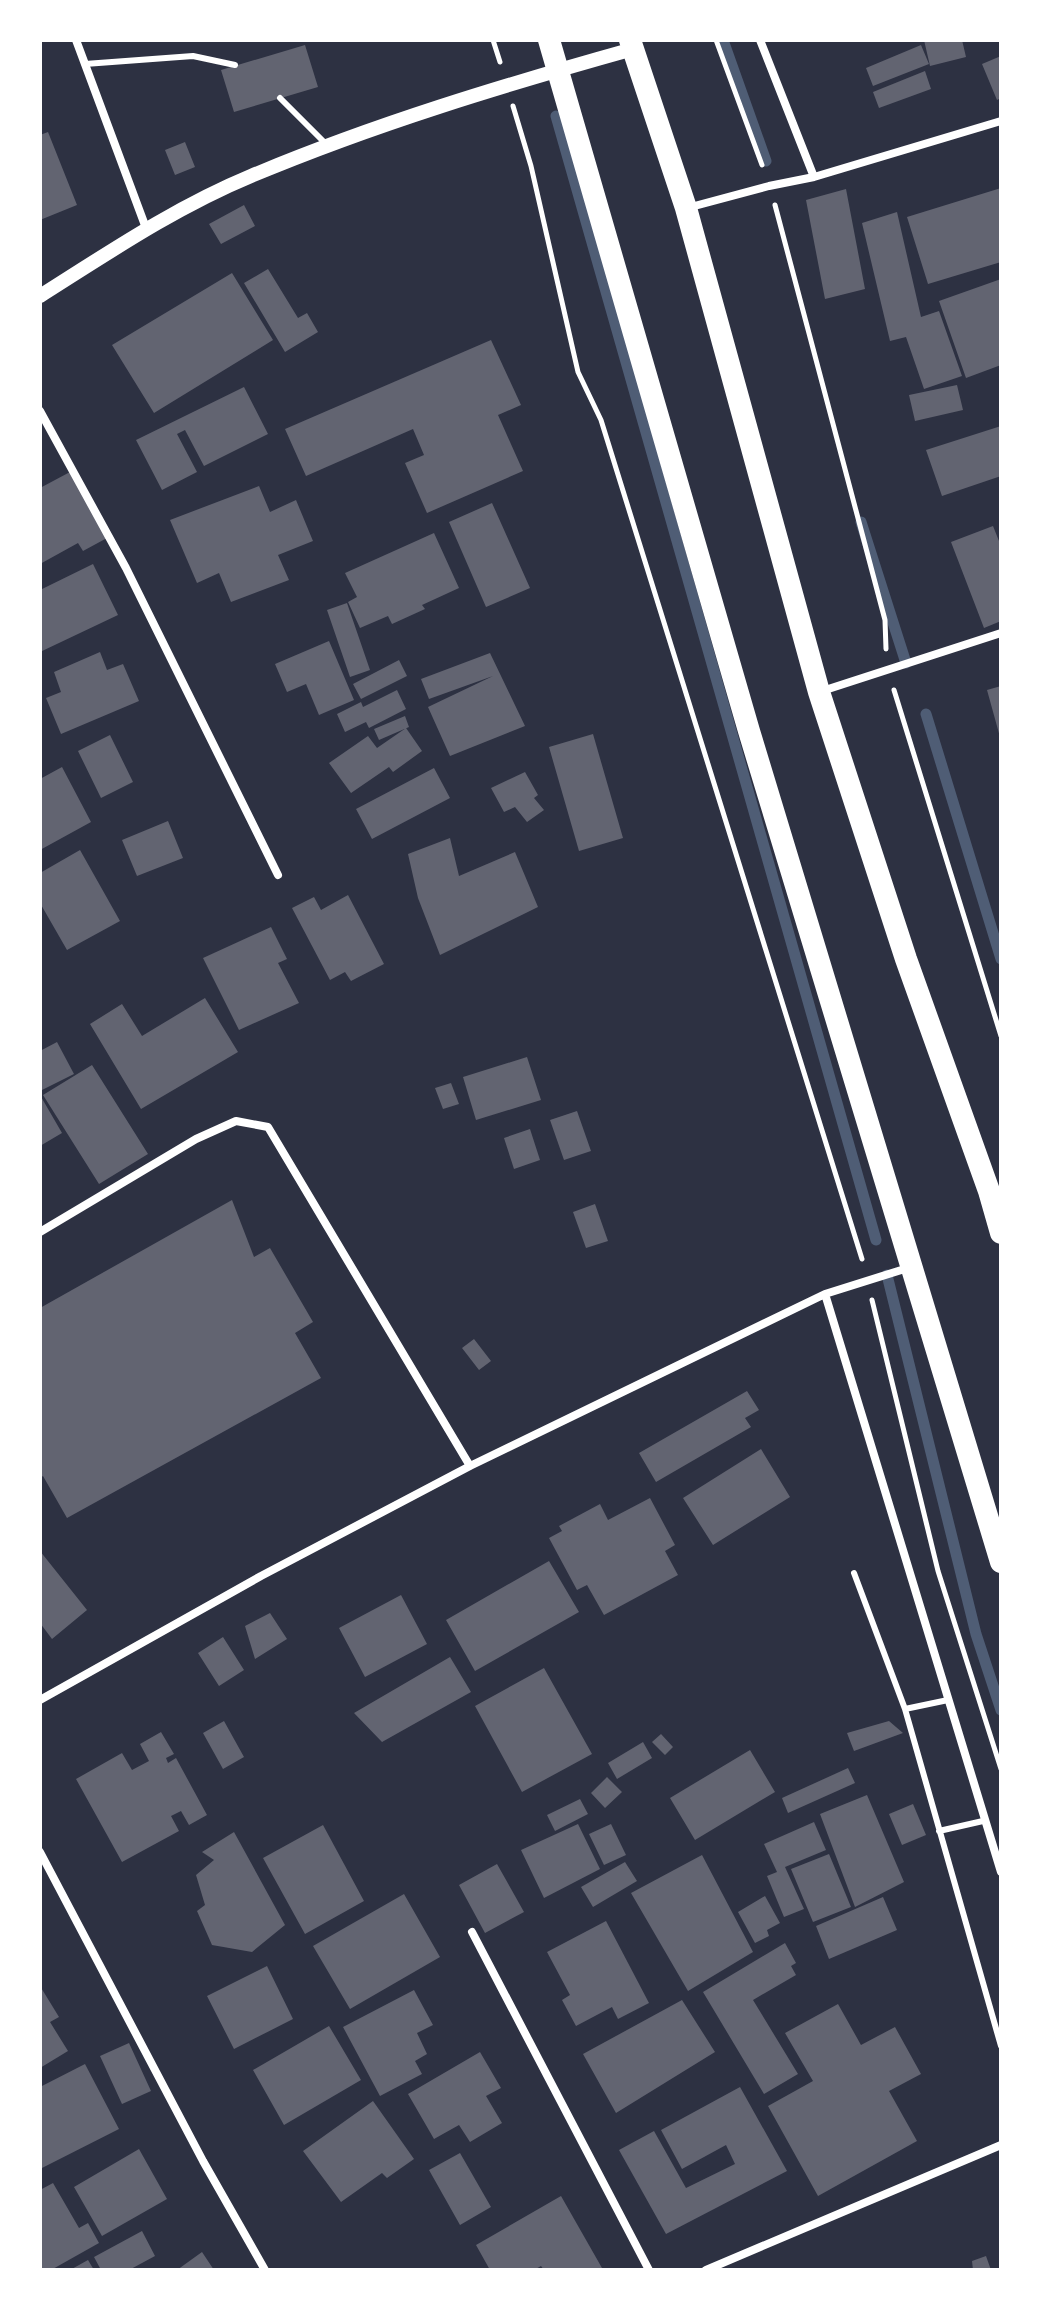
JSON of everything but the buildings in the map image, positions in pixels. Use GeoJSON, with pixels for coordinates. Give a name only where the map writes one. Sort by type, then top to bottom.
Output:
{"type":"FeatureCollection","features":[{"type":"Feature","properties":{"kind":"highway"},"geometry":{"type":"LineString","coordinates":[[549,40],[749,731],[1001,1562]]}},
{"type":"Feature","properties":{"kind":"highway"},"geometry":{"type":"LineString","coordinates":[[631,44],[686,208],[819,692],[906,959],[995,1189],[1001,1233]]}},
{"type":"Feature","properties":{"kind":"street"},"geometry":{"type":"LineString","coordinates":[[76,40],[146,228]]}},
{"type":"Feature","properties":{"kind":"street"},"geometry":{"type":"LineString","coordinates":[[760,40],[814,177]]}},
{"type":"Feature","properties":{"kind":"street"},"geometry":{"type":"LineString","coordinates":[[40,296],[146,228],[250,176],[506,84],[559,70],[631,44]]}},
{"type":"Feature","properties":{"kind":"street"},"geometry":{"type":"LineString","coordinates":[[686,208],[814,177],[1001,121]]}},
{"type":"Feature","properties":{"kind":"street"},"geometry":{"type":"LineString","coordinates":[[40,411],[126,568],[278,875]]}},
{"type":"Feature","properties":{"kind":"street"},"geometry":{"type":"LineString","coordinates":[[819,692],[1001,633]]}},
{"type":"Feature","properties":{"kind":"street"},"geometry":{"type":"LineString","coordinates":[[40,1232],[196,1139],[236,1121],[268,1127],[470,1466]]}},
{"type":"Feature","properties":{"kind":"street"},"geometry":{"type":"LineString","coordinates":[[40,1700],[261,1576],[470,1466],[825,1294],[912,1267]]}},
{"type":"Feature","properties":{"kind":"street"},"geometry":{"type":"LineString","coordinates":[[825,1294],[1001,1872]]}},
{"type":"Feature","properties":{"kind":"street"},"geometry":{"type":"LineString","coordinates":[[40,1852],[159,2079],[265,2270]]}},
{"type":"Feature","properties":{"kind":"street"},"geometry":{"type":"LineString","coordinates":[[472,1932],[649,2270]]}},
{"type":"Feature","properties":{"kind":"street"},"geometry":{"type":"LineString","coordinates":[[706,2270],[1001,2145]]}},
{"type":"Feature","properties":{"kind":"lane"},"geometry":{"type":"LineString","coordinates":[[85,64],[193,56],[235,65]]}},
{"type":"Feature","properties":{"kind":"lane"},"geometry":{"type":"LineString","coordinates":[[280,98],[329,147]]}},
{"type":"Feature","properties":{"kind":"lane"},"geometry":{"type":"LineString","coordinates":[[854,1573],[905,1709],[1001,2046]]}},
{"type":"Feature","properties":{"kind":"lane"},"geometry":{"type":"LineString","coordinates":[[905,1709],[948,1700]]}},
{"type":"Feature","properties":{"kind":"lane"},"geometry":{"type":"LineString","coordinates":[[939,1831],[983,1821]]}},
{"type":"Feature","properties":{"kind":"path"},"geometry":{"type":"LineString","coordinates":[[493,40],[531,166],[578,372],[601,420],[858,1241],[938,1571],[1001,1769]]}},
{"type":"Feature","properties":{"kind":"path"},"geometry":{"type":"LineString","coordinates":[[716,40],[769,186],[885,620],[887,668],[1001,1036]]}},
{"type":"Feature","properties":{"kind":"waterway"},"geometry":{"type":"LineString","coordinates":[[723,40],[766,161]]}},
{"type":"Feature","properties":{"kind":"waterway"},"geometry":{"type":"LineString","coordinates":[[556,116],[876,1240]]}},
{"type":"Feature","properties":{"kind":"waterway"},"geometry":{"type":"LineString","coordinates":[[861,522],[906,663]]}},
{"type":"Feature","properties":{"kind":"waterway"},"geometry":{"type":"LineString","coordinates":[[926,714],[1001,959]]}},
{"type":"Feature","properties":{"kind":"waterway"},"geometry":{"type":"LineString","coordinates":[[887,1275],[976,1634],[1001,1710]]}}]}
